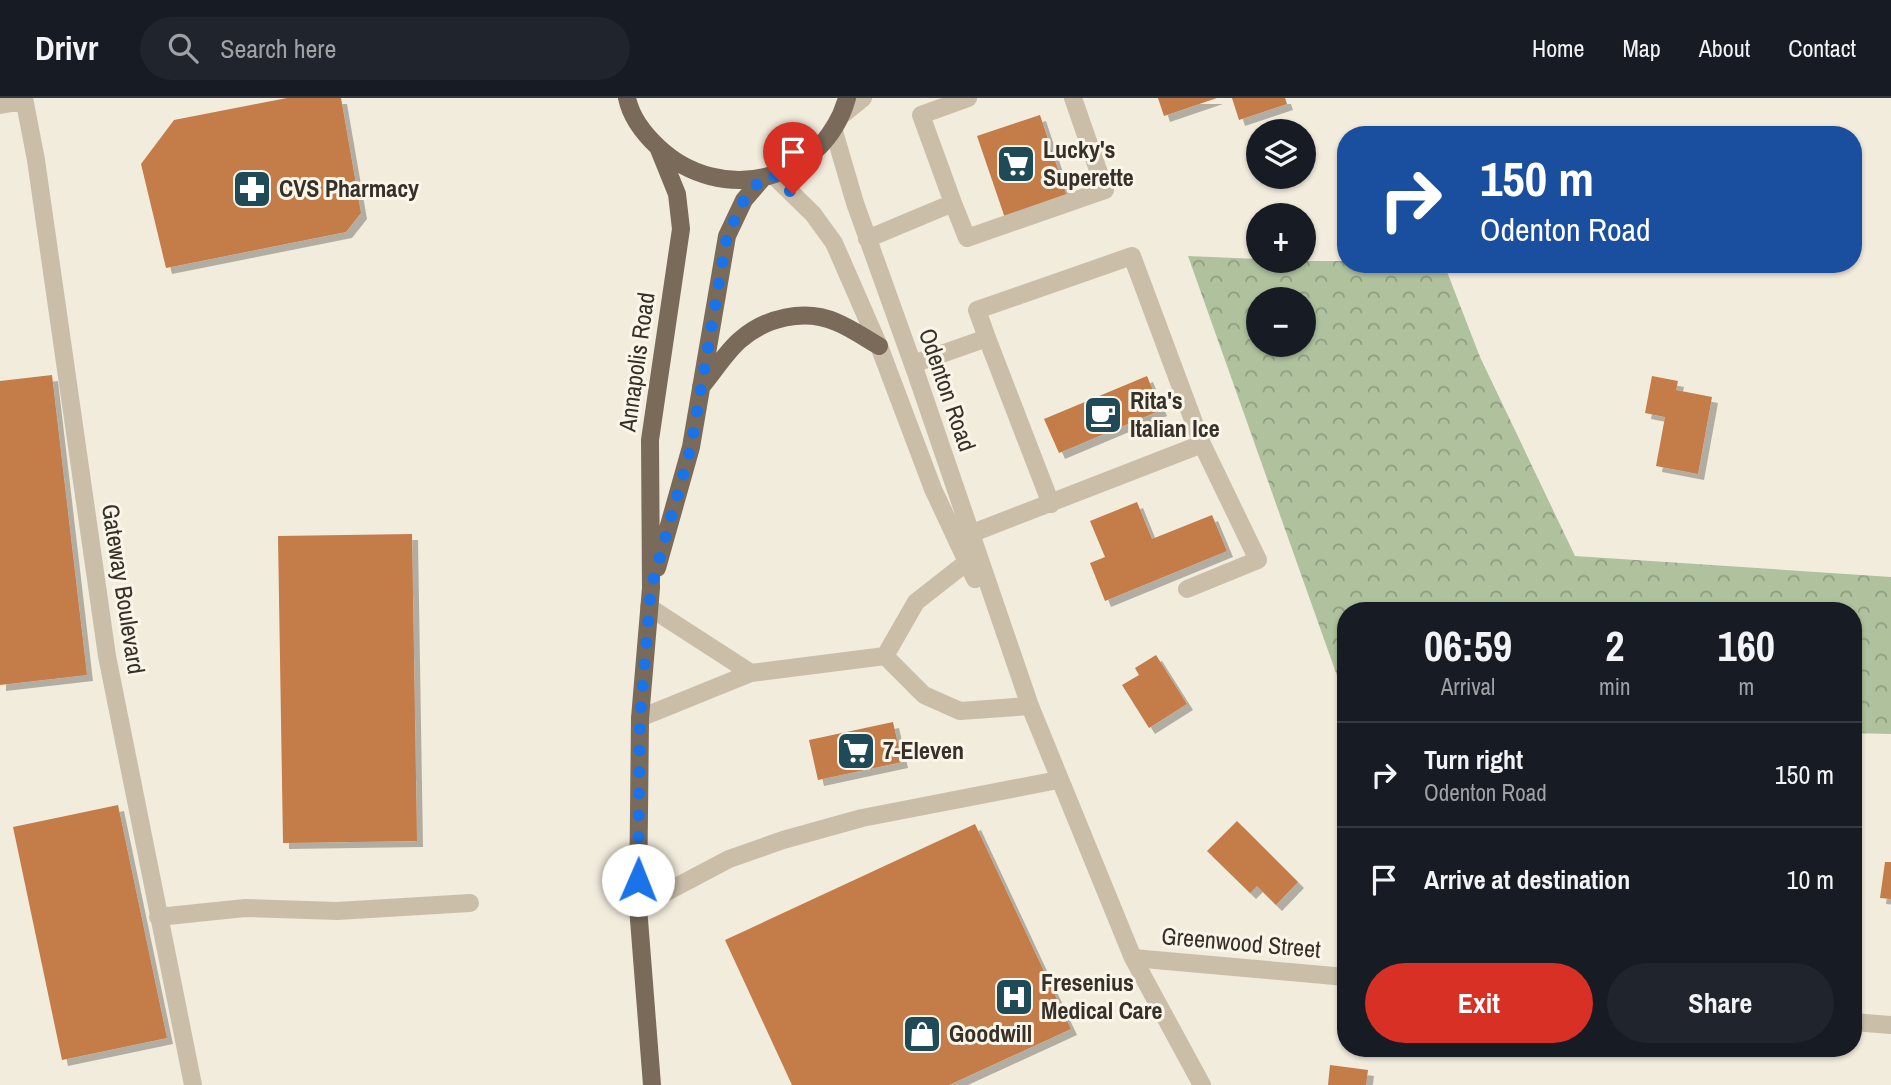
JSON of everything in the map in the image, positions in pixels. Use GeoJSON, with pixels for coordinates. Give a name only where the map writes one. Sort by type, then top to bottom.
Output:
{"type":"FeatureCollection","features":[{"type":"Feature","properties":{"kind":"main road"},"geometry":{"type":"LineString","coordinates":[[627,98],[645,135],[672,161],[696,173],[722,180],[768,177],[790,168],[811,154],[841,114]]}},
{"type":"Feature","properties":{"kind":"main road","name":"Annapolis Road"},"geometry":{"type":"LineString","coordinates":[[652,1085],[638,907],[640,718],[651,588],[650,440],[681,229],[677,194],[658,147]]}},
{"type":"Feature","properties":{"kind":"main road","name":"Annapolis Road"},"geometry":{"type":"LineString","coordinates":[[651,588],[691,447],[727,236],[744,200],[768,177]]}},
{"type":"Feature","properties":{"kind":"main road"},"geometry":{"type":"LineString","coordinates":[[701,387],[740,340],[790,315],[835,321],[879,346]]}},
{"type":"Feature","properties":{"kind":"street"},"geometry":{"type":"LineString","coordinates":[[841,114],[863,98]]}},
{"type":"Feature","properties":{"kind":"street"},"geometry":{"type":"LineString","coordinates":[[968,98],[921,115],[967,238],[1105,190],[1073,98]]}},
{"type":"Feature","properties":{"kind":"street"},"geometry":{"type":"LineString","coordinates":[[0,105],[24,99]]}},
{"type":"Feature","properties":{"kind":"street","name":"Gateway Boulevard"},"geometry":{"type":"LineString","coordinates":[[24,99],[36,160],[107,656],[193,1085]]}},
{"type":"Feature","properties":{"kind":"street","name":"Odenton Road"},"geometry":{"type":"LineString","coordinates":[[841,114],[841,160],[1015,668]]}},
{"type":"Feature","properties":{"kind":"street","name":"Odenton Road"},"geometry":{"type":"LineString","coordinates":[[768,177],[813,214],[834,243],[879,346],[933,489],[1015,668],[1058,780],[1133,958],[1202,1085]]}},
{"type":"Feature","properties":{"kind":"street"},"geometry":{"type":"LineString","coordinates":[[867,239],[953,203]]}},
{"type":"Feature","properties":{"kind":"street"},"geometry":{"type":"LineString","coordinates":[[1051,503],[977,310],[1132,256],[1202,444],[1258,560],[1186,589]]}},
{"type":"Feature","properties":{"kind":"street"},"geometry":{"type":"LineString","coordinates":[[913,365],[987,338]]}},
{"type":"Feature","properties":{"kind":"street"},"geometry":{"type":"LineString","coordinates":[[970,534],[1202,444]]}},
{"type":"Feature","properties":{"kind":"street"},"geometry":{"type":"LineString","coordinates":[[885,656],[916,602],[967,562]]}},
{"type":"Feature","properties":{"kind":"street"},"geometry":{"type":"LineString","coordinates":[[649,607],[751,673]]}},
{"type":"Feature","properties":{"kind":"street"},"geometry":{"type":"LineString","coordinates":[[640,718],[751,673],[885,656]]}},
{"type":"Feature","properties":{"kind":"street"},"geometry":{"type":"LineString","coordinates":[[885,656],[925,695],[960,711],[1030,706]]}},
{"type":"Feature","properties":{"kind":"street"},"geometry":{"type":"LineString","coordinates":[[638,907],[729,859],[783,840],[862,818],[1058,780]]}},
{"type":"Feature","properties":{"kind":"street"},"geometry":{"type":"LineString","coordinates":[[158,917],[245,908],[337,911],[470,903]]}},
{"type":"Feature","properties":{"kind":"street","name":"Greenwood Street"},"geometry":{"type":"LineString","coordinates":[[1133,958],[1337,976]]}},
{"type":"Feature","properties":{"kind":"street"},"geometry":{"type":"LineString","coordinates":[[1862,1022],[1891,1025]]}},
{"type":"Feature","properties":{"kind":"green space"},"geometry":{"type":"Polygon","coordinates":[[[1188,256],[1246,258],[1246,273],[1316,273],[1316,261],[1337,261],[1337,273],[1447,273],[1480,357],[1575,556],[1891,577],[1891,734],[1862,733],[1862,602],[1337,602],[1337,676],[1188,256]]]}},
{"type":"Feature","properties":{"kind":"building","name":"CVS Pharmacy"},"geometry":{"type":"Polygon","coordinates":[[[287,98],[341,98],[361,213],[346,232],[166,268],[141,164],[174,120],[287,98]]]}},
{"type":"Feature","properties":{"kind":"building"},"geometry":{"type":"Polygon","coordinates":[[[1158,98],[1217,98],[1164,116],[1158,98]]]}},
{"type":"Feature","properties":{"kind":"building"},"geometry":{"type":"Polygon","coordinates":[[[1232,98],[1285,98],[1287,104],[1239,120],[1232,98]]]}},
{"type":"Feature","properties":{"kind":"building"},"geometry":{"type":"Polygon","coordinates":[[[1040,115],[1068,200],[1006,221],[977,136],[1040,115]]]}},
{"type":"Feature","properties":{"kind":"building"},"geometry":{"type":"Polygon","coordinates":[[[52,375],[87,675],[0,685],[0,381],[52,375]]]}},
{"type":"Feature","properties":{"kind":"building","name":"Rita's Italian Ice"},"geometry":{"type":"Polygon","coordinates":[[[1147,376],[1161,410],[1059,453],[1044,419],[1147,376]]]}},
{"type":"Feature","properties":{"kind":"building"},"geometry":{"type":"Polygon","coordinates":[[[1652,376],[1678,381],[1676,390],[1712,397],[1698,474],[1656,466],[1665,417],[1645,413],[1652,376]]]}},
{"type":"Feature","properties":{"kind":"building"},"geometry":{"type":"Polygon","coordinates":[[[1137,502],[1152,539],[1212,515],[1227,551],[1105,601],[1090,563],[1105,557],[1090,521],[1137,502]]]}},
{"type":"Feature","properties":{"kind":"building"},"geometry":{"type":"Polygon","coordinates":[[[412,534],[417,841],[283,843],[278,536],[412,534]]]}},
{"type":"Feature","properties":{"kind":"building"},"geometry":{"type":"Polygon","coordinates":[[[1156,655],[1187,704],[1149,728],[1122,685],[1139,675],[1135,668],[1156,655]]]}},
{"type":"Feature","properties":{"kind":"building","name":"7-Eleven"},"geometry":{"type":"Polygon","coordinates":[[[893,722],[902,762],[818,780],[809,740],[893,722]]]}},
{"type":"Feature","properties":{"kind":"building"},"geometry":{"type":"Polygon","coordinates":[[[118,805],[167,1038],[62,1060],[13,827],[118,805]]]}},
{"type":"Feature","properties":{"kind":"building"},"geometry":{"type":"Polygon","coordinates":[[[1237,821],[1298,882],[1276,905],[1257,886],[1250,893],[1207,851],[1237,821]]]}},
{"type":"Feature","properties":{"kind":"building"},"geometry":{"type":"Polygon","coordinates":[[[975,824],[1071,1029],[949,1085],[792,1085],[725,940],[975,824]]]}},
{"type":"Feature","properties":{"kind":"building"},"geometry":{"type":"Polygon","coordinates":[[[1885,862],[1891,862],[1891,899],[1880,898],[1885,862]]]}},
{"type":"Feature","properties":{"kind":"building"},"geometry":{"type":"Polygon","coordinates":[[[1330,1065],[1368,1070],[1366,1085],[1328,1085],[1330,1065]]]}},
{"type":"Feature","properties":{"kind":"place","name":"Lucky's Superette"},"geometry":{"type":"Point","coordinates":[1016,164]}},
{"type":"Feature","properties":{"kind":"place","name":"CVS Pharmacy"},"geometry":{"type":"Point","coordinates":[252,189]}},
{"type":"Feature","properties":{"kind":"place","name":"Rita's Italian Ice"},"geometry":{"type":"Point","coordinates":[1103,415]}},
{"type":"Feature","properties":{"kind":"place","name":"7-Eleven"},"geometry":{"type":"Point","coordinates":[856,751]}},
{"type":"Feature","properties":{"kind":"place","name":"Fresenius Medical Care"},"geometry":{"type":"Point","coordinates":[1014,997]}},
{"type":"Feature","properties":{"kind":"place","name":"Goodwill"},"geometry":{"type":"Point","coordinates":[922,1034]}},
{"type":"Feature","properties":{"kind":"route"},"geometry":{"type":"LineString","coordinates":[[638,880],[640,718],[651,588],[691,447],[727,236],[744,200],[762,178],[773,175],[793,194]]}}]}
